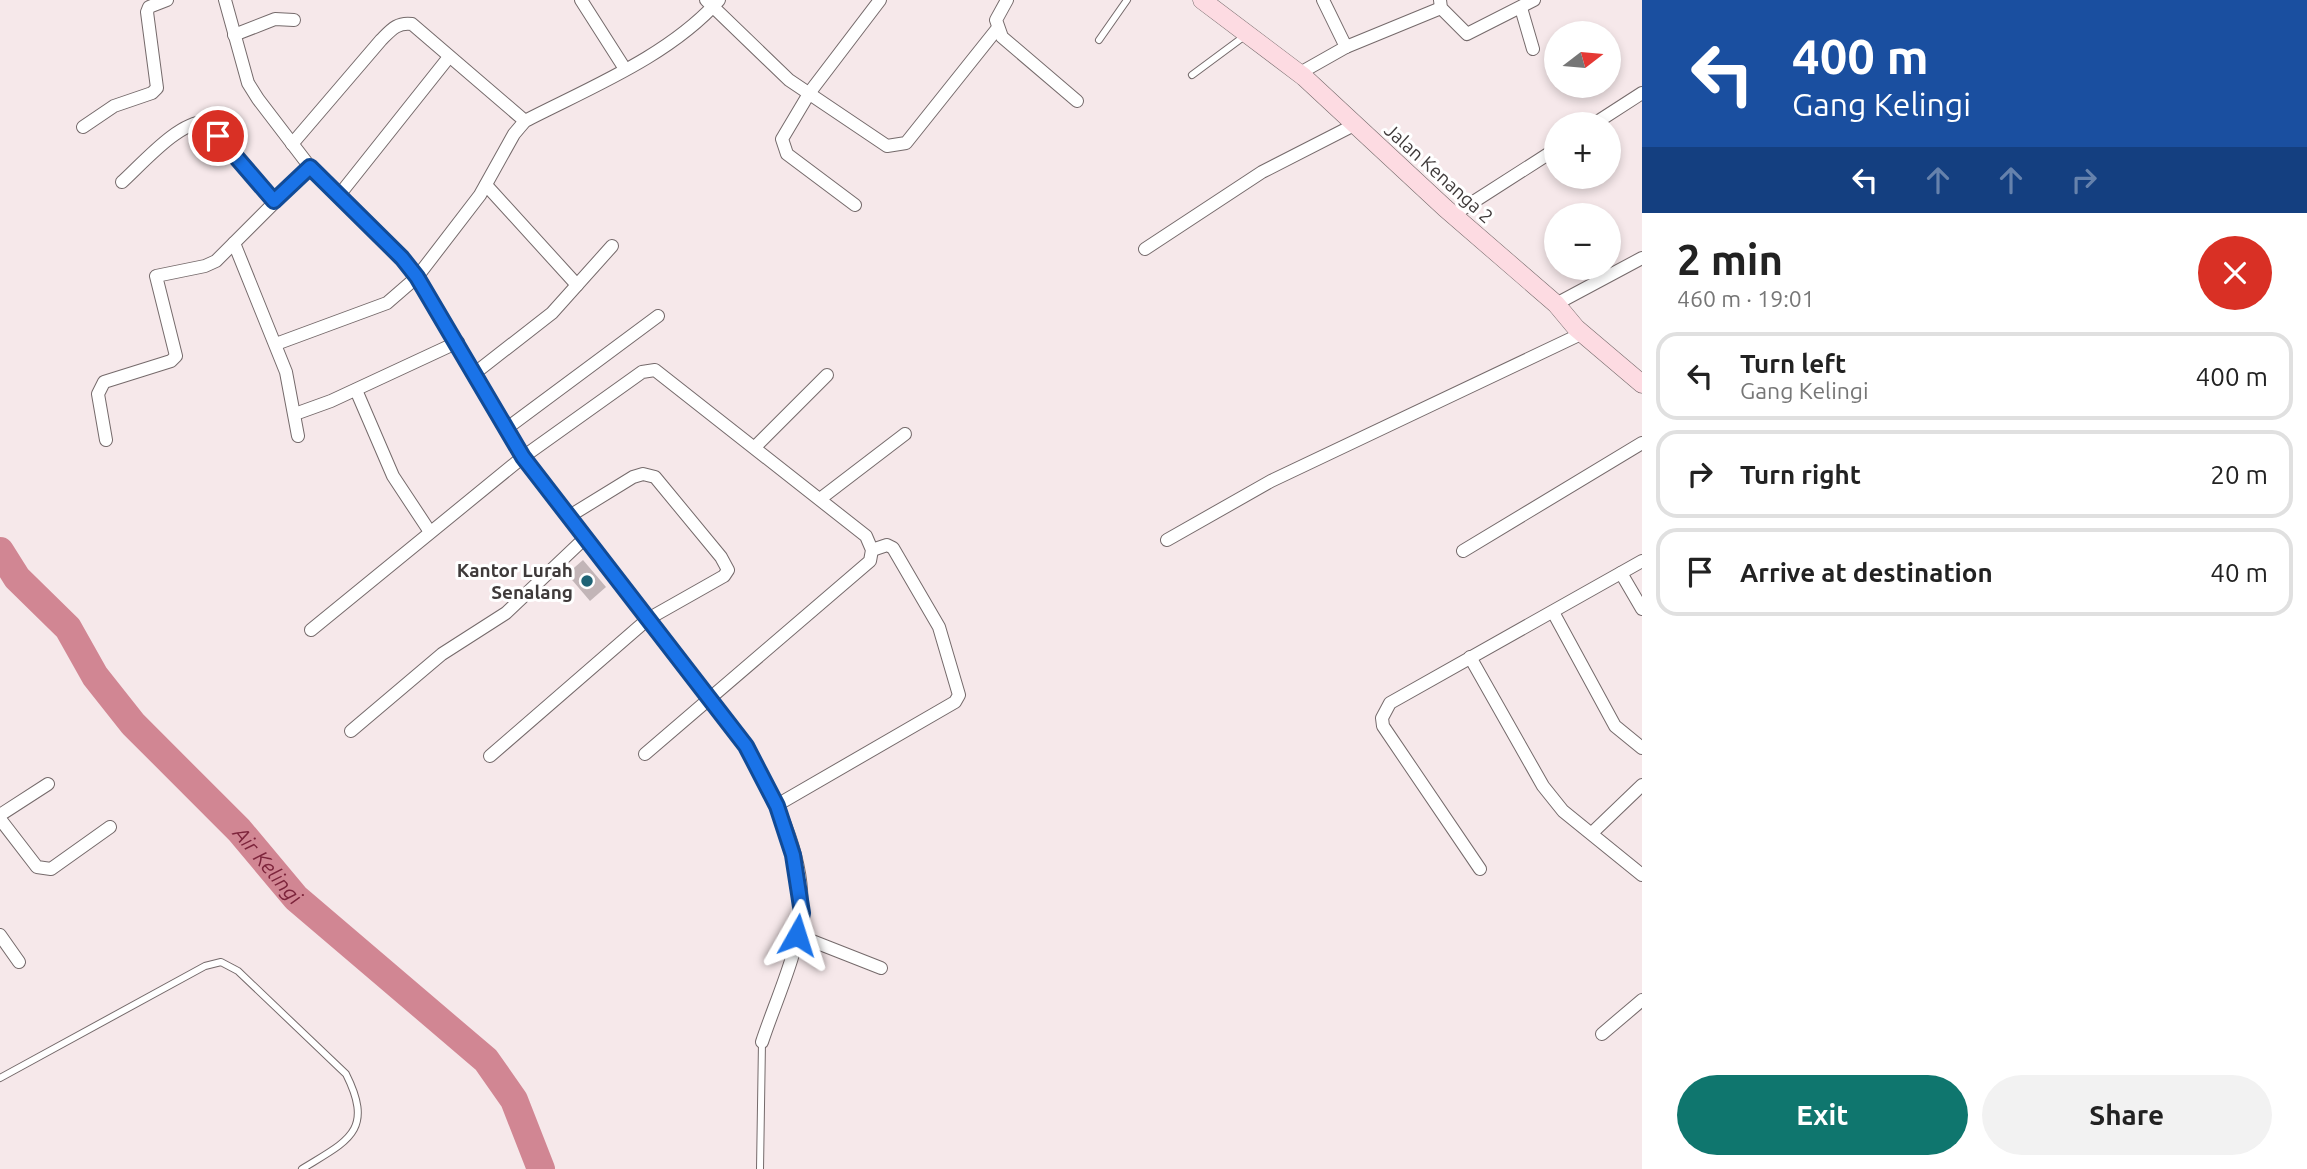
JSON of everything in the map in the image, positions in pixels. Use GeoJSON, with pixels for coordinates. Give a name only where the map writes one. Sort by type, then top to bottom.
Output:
{"type":"FeatureCollection","features":[{"type":"Feature","properties":{"kind":"main road","name":"Jalan Kenanga 2"},"geometry":{"type":"LineString","coordinates":[[1202,0],[1300,73],[1354,125],[1642,384]]}},
{"type":"Feature","properties":{"kind":"street"},"geometry":{"type":"LineString","coordinates":[[83,127],[114,106],[152,93],[157,88],[146,12],[149,7],[167,0]]}},
{"type":"Feature","properties":{"kind":"street"},"geometry":{"type":"LineString","coordinates":[[225,0],[248,83],[310,167],[340,194],[417,277],[458,342],[523,457],[746,746],[777,806],[793,855],[802,913],[762,1042]]}},
{"type":"Feature","properties":{"kind":"street"},"geometry":{"type":"LineString","coordinates":[[580,0],[625,69]]}},
{"type":"Feature","properties":{"kind":"street"},"geometry":{"type":"LineString","coordinates":[[855,205],[787,154],[782,139],[810,92],[880,0]]}},
{"type":"Feature","properties":{"kind":"street"},"geometry":{"type":"LineString","coordinates":[[1007,0],[998,12],[998,29],[1002,37],[1077,101]]}},
{"type":"Feature","properties":{"kind":"street"},"geometry":{"type":"LineString","coordinates":[[1323,0],[1346,47]]}},
{"type":"Feature","properties":{"kind":"street"},"geometry":{"type":"LineString","coordinates":[[1300,73],[1346,47],[1441,4],[1467,34],[1534,0]]}},
{"type":"Feature","properties":{"kind":"street"},"geometry":{"type":"LineString","coordinates":[[276,344],[387,303],[417,277],[486,185],[514,134],[525,121],[625,69],[684,32],[713,3],[764,58],[887,146],[906,143],[998,29]]}},
{"type":"Feature","properties":{"kind":"street"},"geometry":{"type":"LineString","coordinates":[[1521,8],[1533,49]]}},
{"type":"Feature","properties":{"kind":"street"},"geometry":{"type":"LineString","coordinates":[[234,34],[275,19],[293,20]]}},
{"type":"Feature","properties":{"kind":"street"},"geometry":{"type":"LineString","coordinates":[[292,144],[397,24],[412,24],[525,121]]}},
{"type":"Feature","properties":{"kind":"street"},"geometry":{"type":"LineString","coordinates":[[340,194],[449,57]]}},
{"type":"Feature","properties":{"kind":"street"},"geometry":{"type":"LineString","coordinates":[[1613,112],[1642,93]]}},
{"type":"Feature","properties":{"kind":"street"},"geometry":{"type":"LineString","coordinates":[[122,182],[183,128],[195,121],[205,122],[274,201]]}},
{"type":"Feature","properties":{"kind":"street"},"geometry":{"type":"LineString","coordinates":[[1145,249],[1262,172],[1354,125]]}},
{"type":"Feature","properties":{"kind":"street"},"geometry":{"type":"LineString","coordinates":[[1453,215],[1544,157]]}},
{"type":"Feature","properties":{"kind":"street"},"geometry":{"type":"LineString","coordinates":[[106,440],[98,394],[100,386],[104,382],[171,361],[176,356],[156,276],[205,267],[310,167]]}},
{"type":"Feature","properties":{"kind":"street"},"geometry":{"type":"LineString","coordinates":[[486,185],[577,285]]}},
{"type":"Feature","properties":{"kind":"street"},"geometry":{"type":"LineString","coordinates":[[233,243],[254,300],[276,344],[295,414],[298,436]]}},
{"type":"Feature","properties":{"kind":"street"},"geometry":{"type":"LineString","coordinates":[[475,373],[546,319],[612,246]]}},
{"type":"Feature","properties":{"kind":"street"},"geometry":{"type":"LineString","coordinates":[[1556,304],[1642,258]]}},
{"type":"Feature","properties":{"kind":"street"},"geometry":{"type":"LineString","coordinates":[[506,429],[658,316]]}},
{"type":"Feature","properties":{"kind":"street"},"geometry":{"type":"LineString","coordinates":[[1167,540],[1270,481],[1583,333]]}},
{"type":"Feature","properties":{"kind":"street"},"geometry":{"type":"LineString","coordinates":[[295,414],[356,390],[458,342]]}},
{"type":"Feature","properties":{"kind":"street"},"geometry":{"type":"LineString","coordinates":[[311,630],[523,457],[649,369],[660,373],[866,536],[872,550],[870,561],[708,697],[645,754]]}},
{"type":"Feature","properties":{"kind":"street"},"geometry":{"type":"LineString","coordinates":[[755,447],[827,374]]}},
{"type":"Feature","properties":{"kind":"street"},"geometry":{"type":"LineString","coordinates":[[356,390],[393,476],[430,532]]}},
{"type":"Feature","properties":{"kind":"street"},"geometry":{"type":"LineString","coordinates":[[820,499],[905,434]]}},
{"type":"Feature","properties":{"kind":"street"},"geometry":{"type":"LineString","coordinates":[[1462,551],[1642,443]]}},
{"type":"Feature","properties":{"kind":"street"},"geometry":{"type":"LineString","coordinates":[[490,756],[648,619],[724,576],[728,566],[655,477],[643,474],[633,477],[568,517]]}},
{"type":"Feature","properties":{"kind":"street"},"geometry":{"type":"LineString","coordinates":[[351,730],[442,654],[506,613],[585,538]]}},
{"type":"Feature","properties":{"kind":"street"},"geometry":{"type":"LineString","coordinates":[[777,806],[955,702],[959,695],[939,627],[893,548],[887,545],[872,550]]}},
{"type":"Feature","properties":{"kind":"street"},"geometry":{"type":"LineString","coordinates":[[1479,869],[1383,726],[1382,718],[1390,704],[1642,561]]}},
{"type":"Feature","properties":{"kind":"street"},"geometry":{"type":"LineString","coordinates":[[1621,573],[1642,609]]}},
{"type":"Feature","properties":{"kind":"street"},"geometry":{"type":"LineString","coordinates":[[1553,611],[1615,726],[1642,748]]}},
{"type":"Feature","properties":{"kind":"street"},"geometry":{"type":"LineString","coordinates":[[1469,657],[1543,786],[1563,811],[1642,875]]}},
{"type":"Feature","properties":{"kind":"street"},"geometry":{"type":"LineString","coordinates":[[48,784],[0,817],[37,867],[51,869],[110,827]]}},
{"type":"Feature","properties":{"kind":"street"},"geometry":{"type":"LineString","coordinates":[[1592,833],[1642,785]]}},
{"type":"Feature","properties":{"kind":"street"},"geometry":{"type":"LineString","coordinates":[[0,935],[19,962]]}},
{"type":"Feature","properties":{"kind":"street"},"geometry":{"type":"LineString","coordinates":[[797,935],[881,968]]}},
{"type":"Feature","properties":{"kind":"street"},"geometry":{"type":"LineString","coordinates":[[1602,1034],[1642,1000]]}},
{"type":"Feature","properties":{"kind":"lane"},"geometry":{"type":"LineString","coordinates":[[1099,40],[1127,0]]}},
{"type":"Feature","properties":{"kind":"lane"},"geometry":{"type":"LineString","coordinates":[[1192,75],[1248,34]]}},
{"type":"Feature","properties":{"kind":"lane"},"geometry":{"type":"LineString","coordinates":[[0,1078],[205,966],[221,962],[238,971],[346,1074],[356,1093],[359,1117],[348,1140],[302,1169]]}},
{"type":"Feature","properties":{"kind":"lane"},"geometry":{"type":"LineString","coordinates":[[760,1169],[762,1042]]}},
{"type":"Feature","properties":{"kind":"building","name":"Kantor Lurah Senalang"},"geometry":{"type":"Polygon","coordinates":[[[583,560],[606,587],[590,601],[567,574],[583,560]]]}},
{"type":"Feature","properties":{"kind":"waterway","name":"Air Kelingi"},"geometry":{"type":"LineString","coordinates":[[0,551],[17,578],[68,628],[95,676],[133,724],[239,830],[296,898],[486,1060],[514,1100],[541,1169]]}},
{"type":"Feature","properties":{"kind":"place","name":"Kantor Lurah Senalang"},"geometry":{"type":"Point","coordinates":[587,581]}},
{"type":"Feature","properties":{"kind":"route"},"geometry":{"type":"LineString","coordinates":[[218,136],[274,201],[310,167],[340,194],[417,277],[458,342],[523,457],[746,746],[777,806],[793,855],[802,913],[797,935]]}}]}
